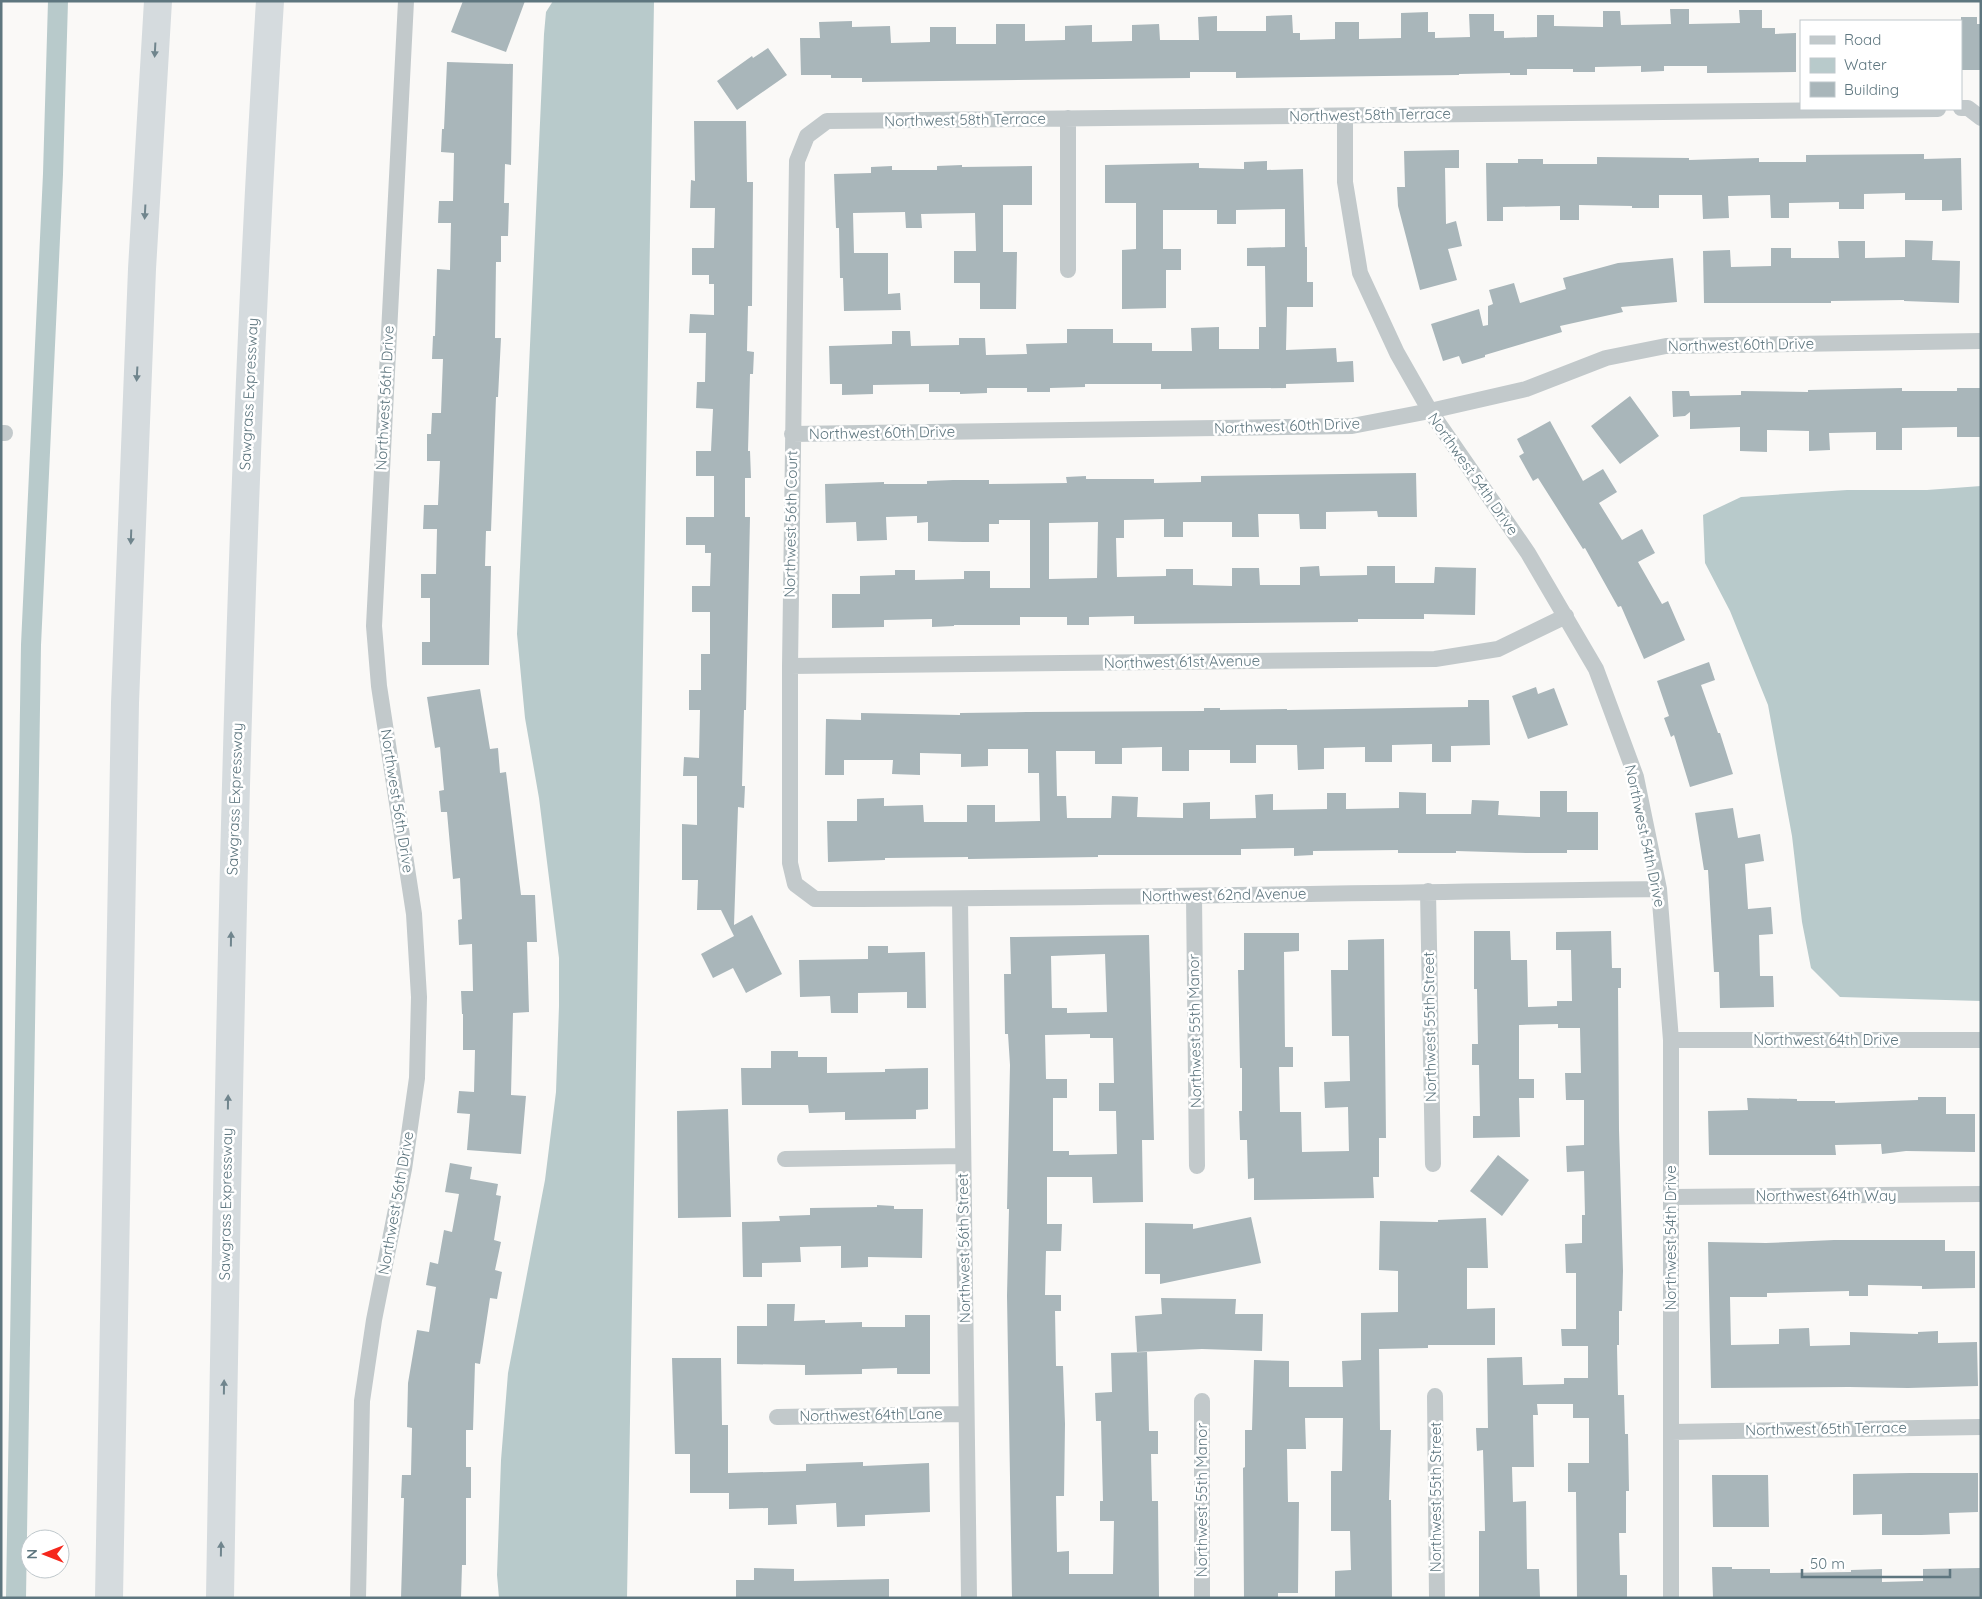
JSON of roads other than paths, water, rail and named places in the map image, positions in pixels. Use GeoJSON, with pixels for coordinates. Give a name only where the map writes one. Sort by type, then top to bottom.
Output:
{"type":"FeatureCollection","features":[{"type":"Feature","properties":{"kind":"highway"},"geometry":{"type":"LineString","coordinates":[[109,1598],[125,703],[142,279],[158,1]]}},
{"type":"Feature","properties":{"kind":"highway","name":"Sawgrass Expressway"},"geometry":{"type":"LineString","coordinates":[[220,1598],[230,994],[238,684],[248,422],[270,1]]}},
{"type":"Feature","properties":{"kind":"street","name":"Northwest 56th Drive"},"geometry":{"type":"LineString","coordinates":[[358,1598],[362,1401],[374,1320],[404,1169],[417,1078],[420,997],[414,914],[379,686],[374,626],[406,1]]}},
{"type":"Feature","properties":{"kind":"street"},"geometry":{"type":"LineString","coordinates":[[1962,108],[1968,108],[1981,118]]}},
{"type":"Feature","properties":{"kind":"street","name":"Northwest 58th Terrace"},"geometry":{"type":"LineString","coordinates":[[807,136],[827,121],[1853,110]]}},
{"type":"Feature","properties":{"kind":"street","name":"Northwest 54th Drive"},"geometry":{"type":"LineString","coordinates":[[1345,116],[1345,182],[1360,273],[1398,353],[1430,412],[1528,553],[1596,669],[1636,778],[1659,889],[1671,1040],[1671,1598]]}},
{"type":"Feature","properties":{"kind":"street"},"geometry":{"type":"LineString","coordinates":[[1068,118],[1068,270]]}},
{"type":"Feature","properties":{"kind":"street","name":"Northwest 56th Court"},"geometry":{"type":"LineString","coordinates":[[794,884],[790,863],[792,434],[797,161],[807,136]]}},
{"type":"Feature","properties":{"kind":"street","name":"Northwest 60th Drive"},"geometry":{"type":"LineString","coordinates":[[792,434],[1352,426],[1430,412],[1526,388],[1606,358],[1666,346],[1981,341]]}},
{"type":"Feature","properties":{"kind":"street","name":"Northwest 61st Avenue"},"geometry":{"type":"LineString","coordinates":[[790,666],[1435,659],[1498,649],[1566,616]]}},
{"type":"Feature","properties":{"kind":"street","name":"Northwest 62nd Avenue"},"geometry":{"type":"LineString","coordinates":[[794,884],[815,899],[960,899],[1659,889]]}},
{"type":"Feature","properties":{"kind":"street","name":"Northwest 55th Street"},"geometry":{"type":"LineString","coordinates":[[1428,891],[1433,1164]]}},
{"type":"Feature","properties":{"kind":"street","name":"Northwest 55th Manor"},"geometry":{"type":"LineString","coordinates":[[1194,896],[1197,1166]]}},
{"type":"Feature","properties":{"kind":"street","name":"Northwest 56th Street"},"geometry":{"type":"LineString","coordinates":[[960,899],[969,1598]]}},
{"type":"Feature","properties":{"kind":"street","name":"Northwest 64th Drive"},"geometry":{"type":"LineString","coordinates":[[1671,1040],[1981,1040]]}},
{"type":"Feature","properties":{"kind":"street"},"geometry":{"type":"LineString","coordinates":[[785,1159],[963,1156]]}},
{"type":"Feature","properties":{"kind":"street","name":"Northwest 64th Way"},"geometry":{"type":"LineString","coordinates":[[1671,1197],[1981,1194]]}},
{"type":"Feature","properties":{"kind":"street","name":"Northwest 55th Street"},"geometry":{"type":"LineString","coordinates":[[1435,1396],[1437,1598]]}},
{"type":"Feature","properties":{"kind":"street","name":"Northwest 55th Manor"},"geometry":{"type":"LineString","coordinates":[[1202,1401],[1202,1598]]}},
{"type":"Feature","properties":{"kind":"street","name":"Northwest 64th Lane"},"geometry":{"type":"LineString","coordinates":[[777,1417],[966,1414]]}},
{"type":"Feature","properties":{"kind":"street","name":"Northwest 65th Terrace"},"geometry":{"type":"LineString","coordinates":[[1671,1432],[1981,1427]]}},
{"type":"Feature","properties":{"kind":"water"},"geometry":{"type":"Polygon","coordinates":[[[553,1],[654,1],[627,1598],[499,1598],[497,1575],[501,1460],[508,1373],[545,1180],[556,1092],[559,958],[539,798],[525,718],[517,634],[544,34],[546,12],[553,1]]]}},
{"type":"Feature","properties":{"kind":"water"},"geometry":{"type":"Polygon","coordinates":[[[1981,486],[1981,1001],[1840,997],[1811,968],[1802,922],[1792,836],[1768,705],[1730,611],[1705,563],[1703,515],[1741,497],[1847,490],[1927,490],[1981,486]]]}},
{"type":"Feature","properties":{"kind":"waterway"},"geometry":{"type":"LineString","coordinates":[[16,1598],[31,645],[53,174],[58,1]]}}]}
